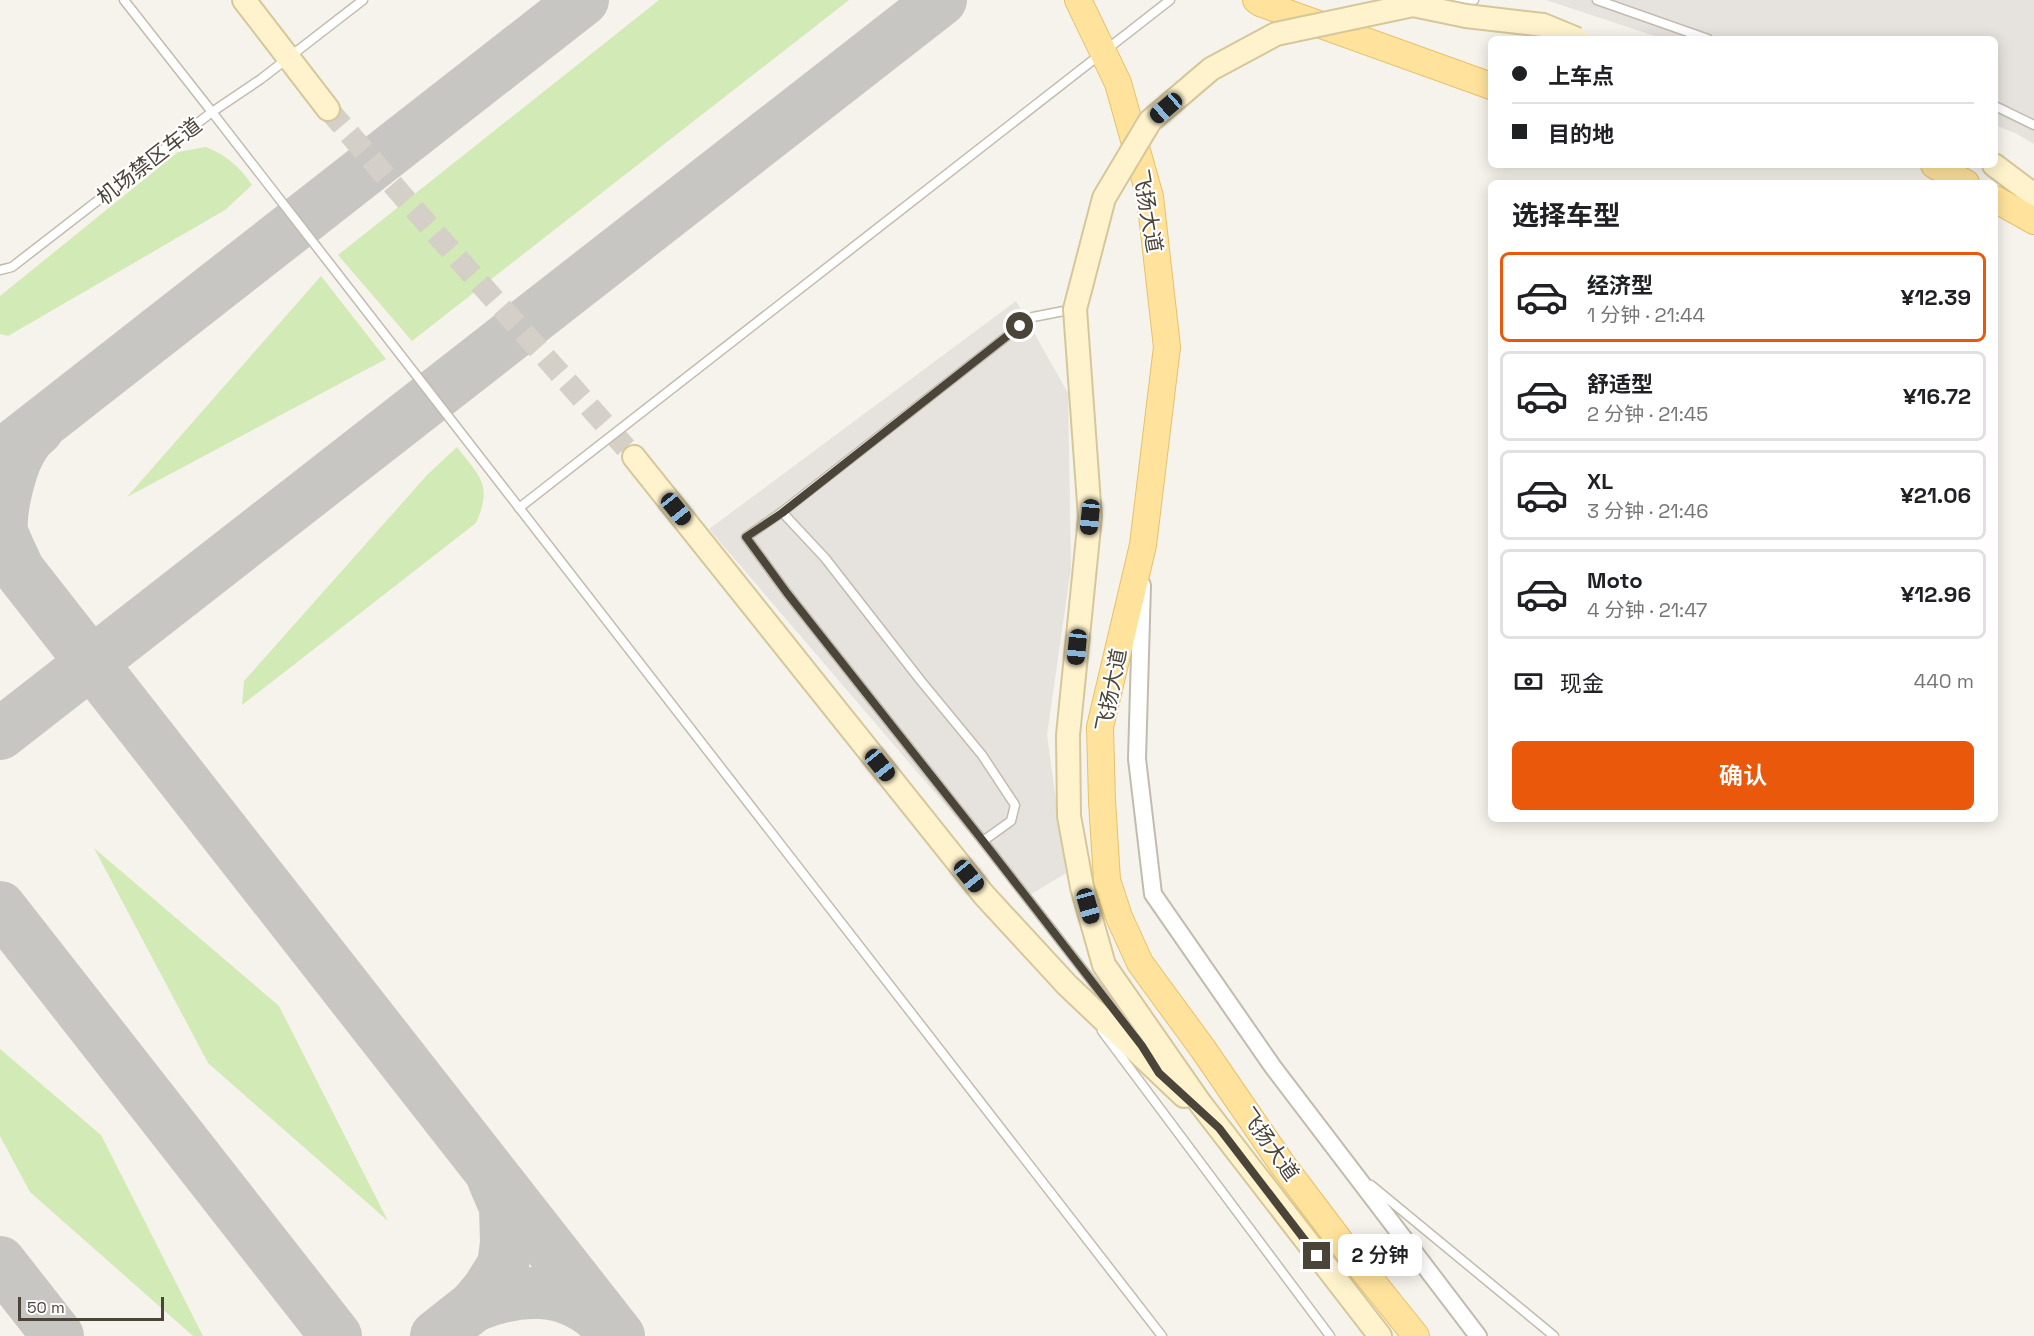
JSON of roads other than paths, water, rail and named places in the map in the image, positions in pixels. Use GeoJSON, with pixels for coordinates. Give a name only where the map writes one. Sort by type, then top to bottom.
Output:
{"type":"FeatureCollection","features":[{"type":"Feature","properties":{"kind":"main road"},"geometry":{"type":"LineString","coordinates":[[244,0],[328,109]]}},
{"type":"Feature","properties":{"kind":"main road","name":"飞扬大道"},"geometry":{"type":"LineString","coordinates":[[1078,0],[1118,83],[1149,197],[1167,347],[1143,545],[1100,728],[1107,880],[1119,917],[1140,963],[1203,1049],[1282,1164],[1416,1336]]}},
{"type":"Feature","properties":{"kind":"main road"},"geometry":{"type":"LineString","coordinates":[[1256,0],[1488,85]]}},
{"type":"Feature","properties":{"kind":"main road"},"geometry":{"type":"LineString","coordinates":[[1380,1336],[1219,1128],[1104,965],[1082,887],[1069,816],[1068,735],[1090,517],[1075,309],[1104,198],[1150,122],[1211,69],[1276,34],[1413,5],[1466,16],[1543,25],[1570,36]]}},
{"type":"Feature","properties":{"kind":"main road"},"geometry":{"type":"LineString","coordinates":[[1939,168],[1961,180]]}},
{"type":"Feature","properties":{"kind":"main road"},"geometry":{"type":"LineString","coordinates":[[1998,168],[2034,195]]}},
{"type":"Feature","properties":{"kind":"main road"},"geometry":{"type":"LineString","coordinates":[[1998,201],[2034,221]]}},
{"type":"Feature","properties":{"kind":"main road"},"geometry":{"type":"LineString","coordinates":[[634,457],[984,895],[1067,985],[1219,1128]]}},
{"type":"Feature","properties":{"kind":"main road"},"geometry":{"type":"LineString","coordinates":[[1347,1250],[1404,1336]]}},
{"type":"Feature","properties":{"kind":"street"},"geometry":{"type":"LineString","coordinates":[[1143,545],[1137,759],[1153,894],[1273,1067],[1478,1336]]}},
{"type":"Feature","properties":{"kind":"lane","name":"机场禁区车道"},"geometry":{"type":"LineString","coordinates":[[0,270],[12,267],[212,112],[124,0]]}},
{"type":"Feature","properties":{"kind":"lane"},"geometry":{"type":"LineString","coordinates":[[363,0],[261,79],[212,112],[1162,1336]]}},
{"type":"Feature","properties":{"kind":"lane"},"geometry":{"type":"LineString","coordinates":[[519,508],[1170,0]]}},
{"type":"Feature","properties":{"kind":"lane"},"geometry":{"type":"LineString","coordinates":[[1413,5],[1474,0]]}},
{"type":"Feature","properties":{"kind":"lane"},"geometry":{"type":"LineString","coordinates":[[1597,0],[1699,36]]}},
{"type":"Feature","properties":{"kind":"lane"},"geometry":{"type":"LineString","coordinates":[[1998,107],[2034,125]]}},
{"type":"Feature","properties":{"kind":"lane"},"geometry":{"type":"LineString","coordinates":[[1075,309],[1033,317],[782,513],[746,537],[787,593],[1142,1046],[1159,1073]]}},
{"type":"Feature","properties":{"kind":"lane"},"geometry":{"type":"LineString","coordinates":[[782,513],[825,558],[982,755],[1015,805],[1011,821],[983,841]]}},
{"type":"Feature","properties":{"kind":"lane"},"geometry":{"type":"LineString","coordinates":[[1067,985],[1330,1336]]}},
{"type":"Feature","properties":{"kind":"lane"},"geometry":{"type":"LineString","coordinates":[[1349,1168],[1554,1336]]}},
{"type":"Feature","properties":{"kind":"tunnel"},"geometry":{"type":"LineString","coordinates":[[328,109],[634,457]]}}]}
